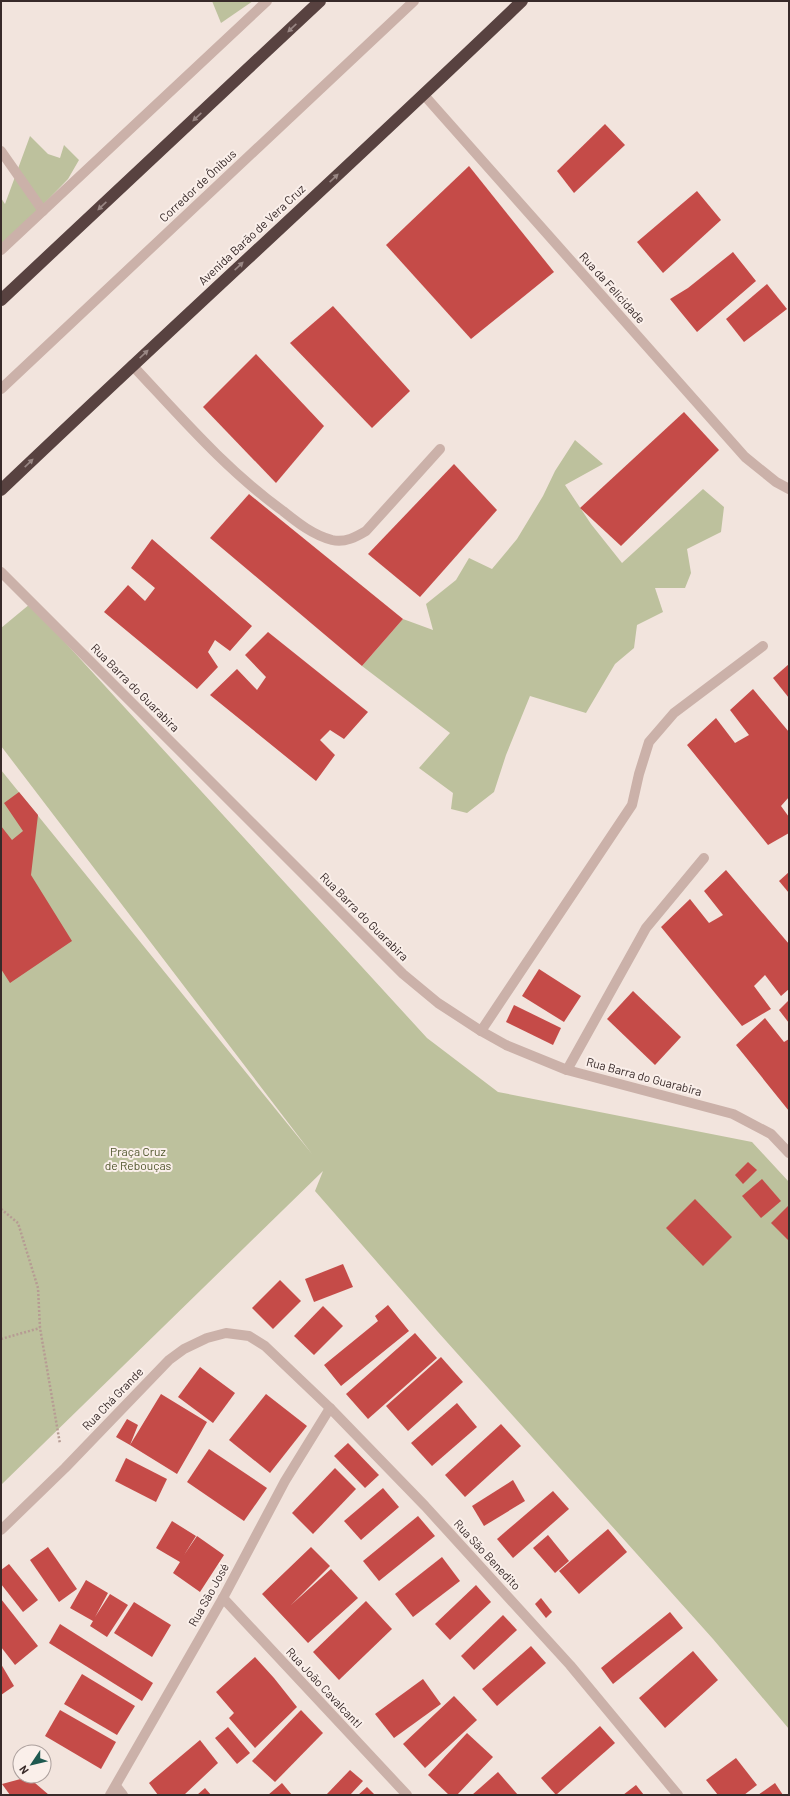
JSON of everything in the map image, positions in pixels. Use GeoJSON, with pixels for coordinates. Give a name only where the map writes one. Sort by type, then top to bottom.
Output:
{"type":"FeatureCollection","features":[{"type":"Feature","properties":{"kind":"highway"},"geometry":{"type":"LineString","coordinates":[[1,300],[320,1]]}},
{"type":"Feature","properties":{"kind":"highway","name":"Avenida Barão de Vera Cruz"},"geometry":{"type":"LineString","coordinates":[[1,490],[132,365],[424,95],[522,1]]}},
{"type":"Feature","properties":{"kind":"street"},"geometry":{"type":"LineString","coordinates":[[1,250],[267,1]]}},
{"type":"Feature","properties":{"kind":"street","name":"Corredor de Ônibus"},"geometry":{"type":"LineString","coordinates":[[1,389],[414,1]]}},
{"type":"Feature","properties":{"kind":"street","name":"Rua da Felicidade"},"geometry":{"type":"LineString","coordinates":[[424,95],[745,457],[776,482],[789,489]]}},
{"type":"Feature","properties":{"kind":"street"},"geometry":{"type":"LineString","coordinates":[[1,151],[43,211]]}},
{"type":"Feature","properties":{"kind":"street"},"geometry":{"type":"LineString","coordinates":[[132,365],[211,450],[263,497],[310,531],[333,540],[353,539],[366,531],[440,449]]}},
{"type":"Feature","properties":{"kind":"street","name":"Rua Barra do Guarabira"},"geometry":{"type":"LineString","coordinates":[[1,572],[403,974],[438,1003],[481,1031],[506,1045],[567,1070],[733,1114],[771,1134],[789,1154]]}},
{"type":"Feature","properties":{"kind":"street"},"geometry":{"type":"LineString","coordinates":[[481,1031],[632,806],[639,774],[649,742],[674,713],[763,646]]}},
{"type":"Feature","properties":{"kind":"street"},"geometry":{"type":"LineString","coordinates":[[567,1070],[646,928],[704,858]]}},
{"type":"Feature","properties":{"kind":"street","name":"Rua Chá Grande"},"geometry":{"type":"LineString","coordinates":[[1,1530],[65,1468],[169,1360],[184,1349],[207,1338],[226,1333],[249,1336],[265,1346]]}},
{"type":"Feature","properties":{"kind":"street","name":"Rua São Benedito"},"geometry":{"type":"LineString","coordinates":[[265,1346],[330,1408],[425,1506],[570,1665],[678,1795]]}},
{"type":"Feature","properties":{"kind":"street","name":"Rua São José"},"geometry":{"type":"LineString","coordinates":[[110,1795],[223,1598],[285,1481],[330,1408]]}},
{"type":"Feature","properties":{"kind":"street","name":"Rua João CavalcantI"},"geometry":{"type":"LineString","coordinates":[[223,1598],[407,1795]]}},
{"type":"Feature","properties":{"kind":"street"},"geometry":{"type":"LineString","coordinates":[[116,1786],[123,1795]]}},
{"type":"Feature","properties":{"kind":"path"},"geometry":{"type":"LineString","coordinates":[[1,1209],[18,1223],[38,1288],[40,1328],[65,1468]]}},
{"type":"Feature","properties":{"kind":"path"},"geometry":{"type":"LineString","coordinates":[[1,1339],[40,1328]]}},
{"type":"Feature","properties":{"kind":"green space"},"geometry":{"type":"Polygon","coordinates":[[[212,1],[253,1],[221,23],[212,1]]]}},
{"type":"Feature","properties":{"kind":"green space"},"geometry":{"type":"Polygon","coordinates":[[[30,136],[48,154],[60,158],[64,145],[79,160],[68,179],[1,248],[1,198],[5,204],[30,136]]]}},
{"type":"Feature","properties":{"kind":"green space"},"geometry":{"type":"Polygon","coordinates":[[[575,440],[603,464],[565,485],[591,524],[622,563],[703,489],[724,507],[721,532],[687,549],[691,573],[685,588],[655,588],[663,612],[637,625],[634,648],[615,664],[586,713],[530,696],[506,755],[494,792],[467,813],[451,809],[453,793],[419,768],[450,733],[362,666],[403,619],[433,630],[426,604],[456,580],[469,558],[492,569],[517,539],[543,496],[555,471],[575,440]]]}},
{"type":"Feature","properties":{"kind":"green space","name":"Praça Cruz de Rebouças"},"geometry":{"type":"Polygon","coordinates":[[[30,604],[427,1038],[498,1092],[752,1142],[789,1182],[789,1729],[713,1639],[438,1332],[315,1191],[323,1171],[1,1485],[1,770],[312,1154],[1,746],[1,628],[30,604]]]}},
{"type":"Feature","properties":{"kind":"building"},"geometry":{"type":"Polygon","coordinates":[[[605,124],[625,145],[574,193],[557,171],[605,124]]]}},
{"type":"Feature","properties":{"kind":"building"},"geometry":{"type":"Polygon","coordinates":[[[469,166],[554,272],[471,339],[386,245],[469,166]]]}},
{"type":"Feature","properties":{"kind":"building"},"geometry":{"type":"Polygon","coordinates":[[[697,191],[721,220],[663,273],[637,242],[697,191]]]}},
{"type":"Feature","properties":{"kind":"building"},"geometry":{"type":"Polygon","coordinates":[[[733,252],[756,281],[697,332],[670,299],[688,288],[733,252]]]}},
{"type":"Feature","properties":{"kind":"building"},"geometry":{"type":"Polygon","coordinates":[[[767,284],[787,309],[744,342],[726,319],[767,284]]]}},
{"type":"Feature","properties":{"kind":"building"},"geometry":{"type":"Polygon","coordinates":[[[333,306],[410,391],[372,428],[290,343],[333,306]]]}},
{"type":"Feature","properties":{"kind":"building"},"geometry":{"type":"Polygon","coordinates":[[[256,354],[324,426],[276,483],[203,407],[256,354]]]}},
{"type":"Feature","properties":{"kind":"building"},"geometry":{"type":"Polygon","coordinates":[[[684,412],[719,450],[621,546],[580,508],[684,412]]]}},
{"type":"Feature","properties":{"kind":"building"},"geometry":{"type":"Polygon","coordinates":[[[454,464],[497,510],[420,597],[368,554],[454,464]]]}},
{"type":"Feature","properties":{"kind":"building"},"geometry":{"type":"Polygon","coordinates":[[[249,494],[403,619],[362,666],[210,538],[249,494]]]}},
{"type":"Feature","properties":{"kind":"building"},"geometry":{"type":"Polygon","coordinates":[[[152,539],[252,626],[230,651],[215,640],[208,652],[218,667],[197,689],[104,612],[128,585],[145,601],[155,588],[131,568],[152,539]]]}},
{"type":"Feature","properties":{"kind":"building"},"geometry":{"type":"Polygon","coordinates":[[[268,632],[368,712],[344,739],[330,730],[320,740],[335,755],[316,781],[210,695],[237,669],[257,690],[266,677],[245,655],[268,632]]]}},
{"type":"Feature","properties":{"kind":"building"},"geometry":{"type":"Polygon","coordinates":[[[789,664],[789,698],[773,678],[789,664]]]}},
{"type":"Feature","properties":{"kind":"building"},"geometry":{"type":"Polygon","coordinates":[[[753,689],[789,732],[789,797],[781,806],[789,817],[789,833],[768,845],[687,745],[716,718],[735,743],[749,735],[730,710],[753,689]]]}},
{"type":"Feature","properties":{"kind":"building"},"geometry":{"type":"Polygon","coordinates":[[[19,792],[38,815],[31,875],[72,941],[10,983],[1,969],[1,826],[12,840],[23,831],[4,803],[19,792]]]}},
{"type":"Feature","properties":{"kind":"building"},"geometry":{"type":"Polygon","coordinates":[[[726,870],[789,944],[789,989],[781,996],[765,975],[754,986],[771,1009],[742,1026],[661,927],[690,899],[709,923],[723,915],[704,891],[726,870]]]}},
{"type":"Feature","properties":{"kind":"building"},"geometry":{"type":"Polygon","coordinates":[[[789,872],[789,893],[779,881],[789,872]]]}},
{"type":"Feature","properties":{"kind":"building"},"geometry":{"type":"Polygon","coordinates":[[[539,969],[581,996],[564,1022],[522,996],[539,969]]]}},
{"type":"Feature","properties":{"kind":"building"},"geometry":{"type":"Polygon","coordinates":[[[633,991],[681,1037],[655,1065],[607,1019],[633,991]]]}},
{"type":"Feature","properties":{"kind":"building"},"geometry":{"type":"Polygon","coordinates":[[[789,1000],[789,1023],[779,1010],[789,1000]]]}},
{"type":"Feature","properties":{"kind":"building"},"geometry":{"type":"Polygon","coordinates":[[[514,1005],[561,1028],[553,1045],[506,1022],[514,1005]]]}},
{"type":"Feature","properties":{"kind":"building"},"geometry":{"type":"Polygon","coordinates":[[[765,1018],[784,1042],[789,1039],[789,1111],[736,1045],[765,1018]]]}},
{"type":"Feature","properties":{"kind":"building"},"geometry":{"type":"Polygon","coordinates":[[[748,1162],[757,1170],[743,1184],[735,1175],[748,1162]]]}},
{"type":"Feature","properties":{"kind":"building"},"geometry":{"type":"Polygon","coordinates":[[[762,1179],[781,1201],[761,1218],[742,1196],[762,1179]]]}},
{"type":"Feature","properties":{"kind":"building"},"geometry":{"type":"Polygon","coordinates":[[[695,1199],[732,1237],[703,1266],[666,1228],[695,1199]]]}},
{"type":"Feature","properties":{"kind":"building"},"geometry":{"type":"Polygon","coordinates":[[[788,1206],[789,1208],[789,1241],[771,1223],[788,1206]]]}},
{"type":"Feature","properties":{"kind":"building"},"geometry":{"type":"Polygon","coordinates":[[[343,1264],[353,1287],[314,1302],[305,1279],[343,1264]]]}},
{"type":"Feature","properties":{"kind":"building"},"geometry":{"type":"Polygon","coordinates":[[[280,1280],[301,1301],[273,1329],[252,1308],[280,1280]]]}},
{"type":"Feature","properties":{"kind":"building"},"geometry":{"type":"Polygon","coordinates":[[[388,1305],[409,1331],[341,1386],[324,1365],[378,1321],[375,1316],[388,1305]]]}},
{"type":"Feature","properties":{"kind":"building"},"geometry":{"type":"Polygon","coordinates":[[[323,1306],[343,1326],[314,1355],[294,1336],[323,1306]]]}},
{"type":"Feature","properties":{"kind":"building"},"geometry":{"type":"Polygon","coordinates":[[[415,1333],[437,1358],[368,1419],[346,1394],[415,1333]]]}},
{"type":"Feature","properties":{"kind":"building"},"geometry":{"type":"Polygon","coordinates":[[[441,1357],[463,1382],[408,1431],[386,1406],[441,1357]]]}},
{"type":"Feature","properties":{"kind":"building"},"geometry":{"type":"Polygon","coordinates":[[[200,1367],[235,1393],[213,1423],[178,1397],[200,1367]]]}},
{"type":"Feature","properties":{"kind":"building"},"geometry":{"type":"Polygon","coordinates":[[[161,1394],[207,1422],[177,1474],[130,1445],[161,1394]]]}},
{"type":"Feature","properties":{"kind":"building"},"geometry":{"type":"Polygon","coordinates":[[[266,1394],[307,1426],[270,1473],[229,1440],[266,1394]]]}},
{"type":"Feature","properties":{"kind":"building"},"geometry":{"type":"Polygon","coordinates":[[[457,1403],[477,1427],[432,1466],[411,1443],[457,1403]]]}},
{"type":"Feature","properties":{"kind":"building"},"geometry":{"type":"Polygon","coordinates":[[[127,1419],[138,1425],[130,1445],[116,1437],[127,1419]]]}},
{"type":"Feature","properties":{"kind":"building"},"geometry":{"type":"Polygon","coordinates":[[[501,1424],[521,1446],[465,1497],[445,1475],[501,1424]]]}},
{"type":"Feature","properties":{"kind":"building"},"geometry":{"type":"Polygon","coordinates":[[[348,1443],[379,1475],[365,1488],[334,1456],[348,1443]]]}},
{"type":"Feature","properties":{"kind":"building"},"geometry":{"type":"Polygon","coordinates":[[[209,1449],[267,1488],[244,1521],[187,1482],[209,1449]]]}},
{"type":"Feature","properties":{"kind":"building"},"geometry":{"type":"Polygon","coordinates":[[[126,1458],[167,1479],[156,1502],[115,1481],[126,1458]]]}},
{"type":"Feature","properties":{"kind":"building"},"geometry":{"type":"Polygon","coordinates":[[[335,1468],[356,1489],[313,1534],[292,1513],[335,1468]]]}},
{"type":"Feature","properties":{"kind":"building"},"geometry":{"type":"Polygon","coordinates":[[[513,1480],[525,1501],[484,1526],[472,1506],[513,1480]]]}},
{"type":"Feature","properties":{"kind":"building"},"geometry":{"type":"Polygon","coordinates":[[[383,1488],[399,1507],[361,1540],[344,1521],[383,1488]]]}},
{"type":"Feature","properties":{"kind":"building"},"geometry":{"type":"Polygon","coordinates":[[[553,1491],[569,1509],[513,1558],[497,1539],[553,1491]]]}},
{"type":"Feature","properties":{"kind":"building"},"geometry":{"type":"Polygon","coordinates":[[[418,1516],[435,1536],[379,1581],[363,1561],[418,1516]]]}},
{"type":"Feature","properties":{"kind":"building"},"geometry":{"type":"Polygon","coordinates":[[[172,1521],[196,1536],[184,1555],[197,1536],[224,1555],[200,1592],[173,1573],[180,1562],[156,1548],[172,1521]]]}},
{"type":"Feature","properties":{"kind":"building"},"geometry":{"type":"Polygon","coordinates":[[[608,1529],[627,1552],[579,1594],[559,1571],[608,1529]]]}},
{"type":"Feature","properties":{"kind":"building"},"geometry":{"type":"Polygon","coordinates":[[[548,1535],[569,1561],[555,1573],[533,1548],[548,1535]]]}},
{"type":"Feature","properties":{"kind":"building"},"geometry":{"type":"Polygon","coordinates":[[[48,1547],[77,1589],[59,1602],[30,1560],[48,1547]]]}},
{"type":"Feature","properties":{"kind":"building"},"geometry":{"type":"Polygon","coordinates":[[[311,1547],[330,1566],[291,1605],[331,1569],[358,1598],[308,1643],[262,1594],[311,1547]]]}},
{"type":"Feature","properties":{"kind":"building"},"geometry":{"type":"Polygon","coordinates":[[[442,1557],[460,1581],[413,1617],[395,1594],[442,1557]]]}},
{"type":"Feature","properties":{"kind":"building"},"geometry":{"type":"Polygon","coordinates":[[[9,1564],[38,1600],[23,1612],[1,1584],[1,1570],[9,1564]]]}},
{"type":"Feature","properties":{"kind":"building"},"geometry":{"type":"Polygon","coordinates":[[[86,1580],[108,1593],[95,1617],[110,1594],[128,1605],[107,1637],[90,1626],[93,1621],[70,1608],[86,1580]]]}},
{"type":"Feature","properties":{"kind":"building"},"geometry":{"type":"Polygon","coordinates":[[[476,1585],[491,1602],[450,1640],[435,1624],[476,1585]]]}},
{"type":"Feature","properties":{"kind":"building"},"geometry":{"type":"Polygon","coordinates":[[[541,1598],[552,1612],[546,1618],[535,1604],[541,1598]]]}},
{"type":"Feature","properties":{"kind":"building"},"geometry":{"type":"Polygon","coordinates":[[[1,1599],[38,1646],[15,1665],[1,1647],[1,1599]]]}},
{"type":"Feature","properties":{"kind":"building"},"geometry":{"type":"Polygon","coordinates":[[[366,1601],[392,1629],[339,1680],[313,1652],[366,1601]]]}},
{"type":"Feature","properties":{"kind":"building"},"geometry":{"type":"Polygon","coordinates":[[[134,1602],[171,1625],[152,1657],[114,1633],[134,1602]]]}},
{"type":"Feature","properties":{"kind":"building"},"geometry":{"type":"Polygon","coordinates":[[[670,1612],[683,1628],[613,1684],[601,1668],[670,1612]]]}},
{"type":"Feature","properties":{"kind":"building"},"geometry":{"type":"Polygon","coordinates":[[[503,1615],[517,1630],[474,1670],[461,1656],[503,1615]]]}},
{"type":"Feature","properties":{"kind":"building"},"geometry":{"type":"Polygon","coordinates":[[[60,1624],[153,1683],[142,1701],[49,1643],[60,1624]]]}},
{"type":"Feature","properties":{"kind":"building"},"geometry":{"type":"Polygon","coordinates":[[[531,1646],[546,1663],[497,1706],[482,1689],[531,1646]]]}},
{"type":"Feature","properties":{"kind":"building"},"geometry":{"type":"Polygon","coordinates":[[[693,1651],[718,1680],[665,1728],[639,1698],[693,1651]]]}},
{"type":"Feature","properties":{"kind":"building"},"geometry":{"type":"Polygon","coordinates":[[[255,1657],[297,1707],[255,1748],[229,1718],[234,1713],[216,1692],[255,1657]]]}},
{"type":"Feature","properties":{"kind":"building"},"geometry":{"type":"Polygon","coordinates":[[[1,1664],[14,1686],[1,1695],[1,1664]]]}},
{"type":"Feature","properties":{"kind":"building"},"geometry":{"type":"Polygon","coordinates":[[[82,1674],[135,1706],[117,1735],[64,1704],[82,1674]]]}},
{"type":"Feature","properties":{"kind":"building"},"geometry":{"type":"Polygon","coordinates":[[[423,1679],[441,1704],[394,1738],[375,1714],[423,1679]]]}},
{"type":"Feature","properties":{"kind":"building"},"geometry":{"type":"Polygon","coordinates":[[[454,1696],[477,1720],[425,1768],[403,1744],[454,1696]]]}},
{"type":"Feature","properties":{"kind":"building"},"geometry":{"type":"Polygon","coordinates":[[[60,1710],[116,1742],[101,1769],[45,1736],[60,1710]]]}},
{"type":"Feature","properties":{"kind":"building"},"geometry":{"type":"Polygon","coordinates":[[[301,1710],[323,1733],[275,1782],[252,1761],[301,1710]]]}},
{"type":"Feature","properties":{"kind":"building"},"geometry":{"type":"Polygon","coordinates":[[[600,1726],[615,1743],[556,1795],[541,1778],[600,1726]]]}},
{"type":"Feature","properties":{"kind":"building"},"geometry":{"type":"Polygon","coordinates":[[[228,1727],[250,1753],[237,1764],[215,1738],[228,1727]]]}},
{"type":"Feature","properties":{"kind":"building"},"geometry":{"type":"Polygon","coordinates":[[[467,1733],[493,1757],[457,1795],[449,1795],[428,1775],[467,1733]]]}},
{"type":"Feature","properties":{"kind":"building"},"geometry":{"type":"Polygon","coordinates":[[[200,1740],[218,1763],[184,1795],[158,1795],[149,1783],[200,1740]]]}},
{"type":"Feature","properties":{"kind":"building"},"geometry":{"type":"Polygon","coordinates":[[[736,1758],[757,1785],[744,1795],[718,1795],[706,1780],[736,1758]]]}},
{"type":"Feature","properties":{"kind":"building"},"geometry":{"type":"Polygon","coordinates":[[[350,1770],[363,1781],[350,1795],[326,1795],[350,1770]]]}},
{"type":"Feature","properties":{"kind":"building"},"geometry":{"type":"Polygon","coordinates":[[[498,1772],[518,1795],[472,1795],[498,1772]]]}},
{"type":"Feature","properties":{"kind":"building"},"geometry":{"type":"Polygon","coordinates":[[[12,1781],[12,1784],[36,1784],[49,1795],[10,1795],[2,1784],[12,1781]]]}},
{"type":"Feature","properties":{"kind":"building"},"geometry":{"type":"Polygon","coordinates":[[[282,1783],[292,1795],[268,1795],[282,1783]]]}},
{"type":"Feature","properties":{"kind":"building"},"geometry":{"type":"Polygon","coordinates":[[[775,1783],[783,1795],[758,1795],[775,1783]]]}},
{"type":"Feature","properties":{"kind":"building"},"geometry":{"type":"Polygon","coordinates":[[[636,1785],[644,1795],[623,1795],[636,1785]]]}},
{"type":"Feature","properties":{"kind":"building"},"geometry":{"type":"Polygon","coordinates":[[[367,1787],[375,1795],[358,1795],[367,1787]]]}},
{"type":"Feature","properties":{"kind":"building"},"geometry":{"type":"Polygon","coordinates":[[[205,1788],[211,1795],[197,1795],[205,1788]]]}}]}
